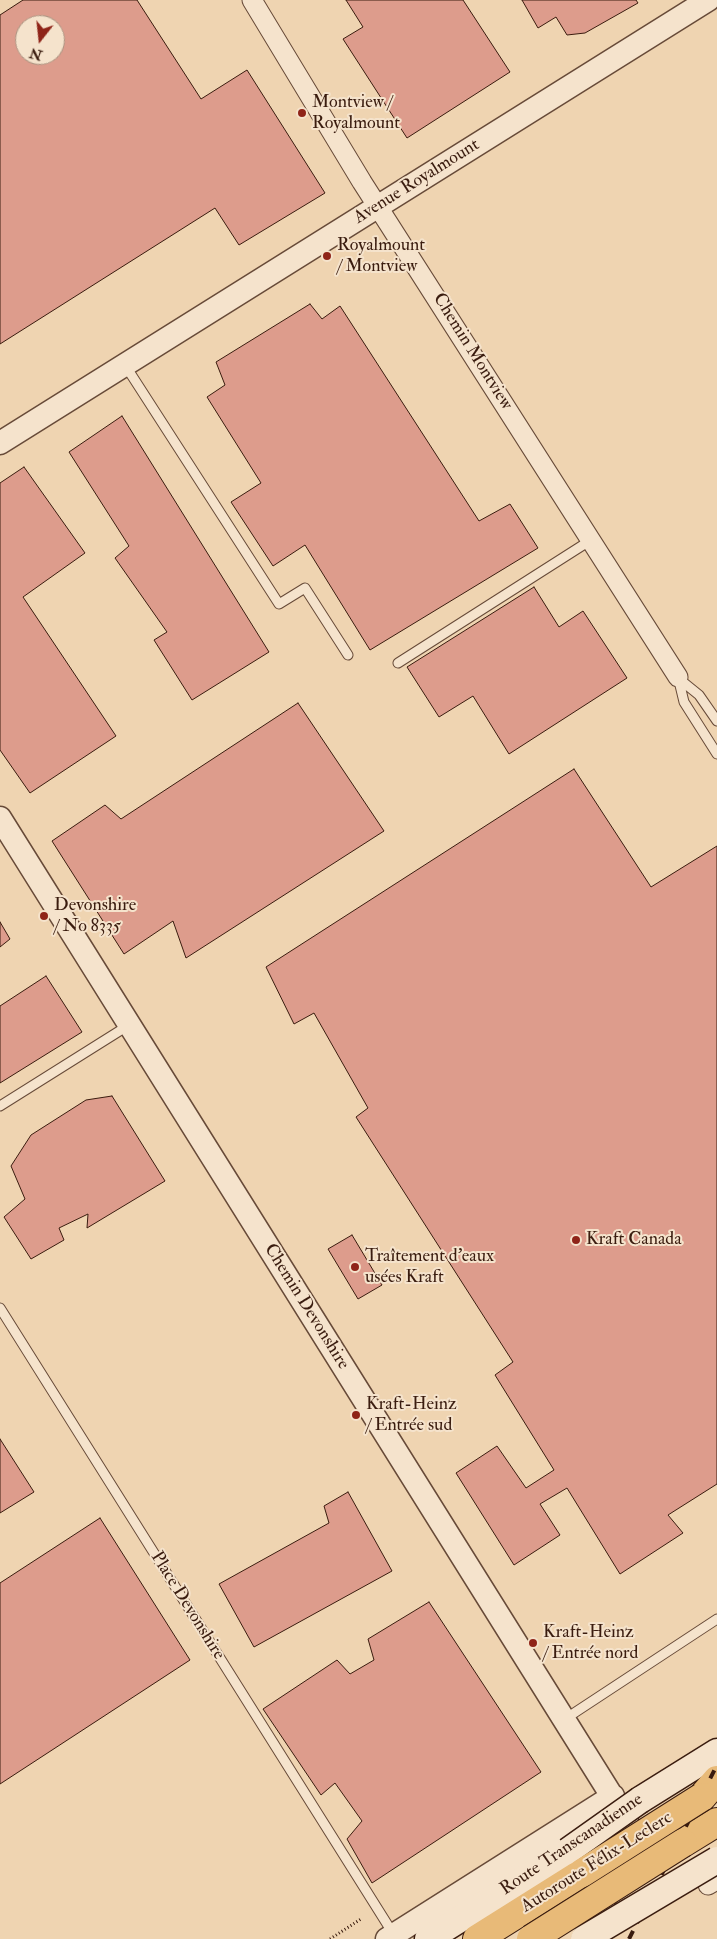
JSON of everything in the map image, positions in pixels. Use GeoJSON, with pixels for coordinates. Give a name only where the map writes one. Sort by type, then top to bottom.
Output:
{"type":"FeatureCollection","features":[{"type":"Feature","properties":{"kind":"highway","name":"Autoroute Félix-Leclerc"},"geometry":{"type":"LineString","coordinates":[[477,1939],[712,1788]]}},
{"type":"Feature","properties":{"kind":"highway","name":"Autoroute Félix-Leclerc"},"geometry":{"type":"LineString","coordinates":[[531,1939],[717,1822]]}},
{"type":"Feature","properties":{"kind":"main road","name":"Route Transcanadienne"},"geometry":{"type":"LineString","coordinates":[[428,1939],[568,1851],[640,1800],[717,1752]]}},
{"type":"Feature","properties":{"kind":"main road"},"geometry":{"type":"LineString","coordinates":[[584,1939],[715,1869]]}},
{"type":"Feature","properties":{"kind":"street","name":"Chemin Montview"},"geometry":{"type":"LineString","coordinates":[[252,0],[378,206],[678,677]]}},
{"type":"Feature","properties":{"kind":"street","name":"Avenue Royalmount"},"geometry":{"type":"LineString","coordinates":[[0,442],[378,206],[711,2]]}},
{"type":"Feature","properties":{"kind":"street","name":"Chemin Devonshire"},"geometry":{"type":"LineString","coordinates":[[0,818],[613,1796],[629,1825],[632,1841],[629,1851],[584,1939]]}},
{"type":"Feature","properties":{"kind":"street"},"geometry":{"type":"LineString","coordinates":[[392,1938],[613,1796]]}},
{"type":"Feature","properties":{"kind":"lane"},"geometry":{"type":"LineString","coordinates":[[125,365],[279,604],[305,588],[348,655]]}},
{"type":"Feature","properties":{"kind":"lane"},"geometry":{"type":"LineString","coordinates":[[398,663],[590,540]]}},
{"type":"Feature","properties":{"kind":"lane"},"geometry":{"type":"LineString","coordinates":[[678,677],[699,695],[717,721]]}},
{"type":"Feature","properties":{"kind":"lane"},"geometry":{"type":"LineString","coordinates":[[678,677],[684,702],[717,754]]}},
{"type":"Feature","properties":{"kind":"lane"},"geometry":{"type":"LineString","coordinates":[[0,1106],[129,1025]]}},
{"type":"Feature","properties":{"kind":"lane","name":"Place Devonshire"},"geometry":{"type":"LineString","coordinates":[[0,1308],[374,1904],[392,1938]]}},
{"type":"Feature","properties":{"kind":"lane"},"geometry":{"type":"LineString","coordinates":[[564,1719],[717,1619]]}},
{"type":"Feature","properties":{"kind":"path"},"geometry":{"type":"LineString","coordinates":[[330,1939],[361,1919]]}},
{"type":"Feature","properties":{"kind":"building"},"geometry":{"type":"Polygon","coordinates":[[[23,0],[137,0],[201,99],[247,70],[325,193],[239,245],[215,208],[0,344],[0,15],[23,0]]]}},
{"type":"Feature","properties":{"kind":"building"},"geometry":{"type":"Polygon","coordinates":[[[346,0],[463,0],[510,72],[407,138],[343,39],[363,27],[346,0]]]}},
{"type":"Feature","properties":{"kind":"building"},"geometry":{"type":"Polygon","coordinates":[[[522,0],[636,0],[638,3],[585,33],[567,35],[556,17],[538,28],[522,0]]]}},
{"type":"Feature","properties":{"kind":"building"},"geometry":{"type":"Polygon","coordinates":[[[310,304],[322,319],[340,306],[479,521],[510,504],[538,548],[370,650],[305,545],[273,566],[231,502],[261,483],[207,397],[225,385],[216,362],[310,304]]]}},
{"type":"Feature","properties":{"kind":"building"},"geometry":{"type":"Polygon","coordinates":[[[122,416],[269,652],[192,700],[154,640],[167,632],[115,558],[129,546],[69,452],[122,416]]]}},
{"type":"Feature","properties":{"kind":"building"},"geometry":{"type":"Polygon","coordinates":[[[24,467],[85,553],[23,597],[116,736],[30,793],[0,750],[0,483],[24,467]]]}},
{"type":"Feature","properties":{"kind":"building"},"geometry":{"type":"Polygon","coordinates":[[[534,587],[559,627],[583,611],[627,678],[509,754],[473,696],[439,717],[407,667],[534,587]]]}},
{"type":"Feature","properties":{"kind":"building"},"geometry":{"type":"Polygon","coordinates":[[[298,703],[384,831],[186,958],[173,921],[124,954],[52,841],[105,805],[121,819],[298,703]]]}},
{"type":"Feature","properties":{"kind":"building","name":"Kraft Canada"},"geometry":{"type":"Polygon","coordinates":[[[574,769],[651,887],[717,846],[717,1484],[668,1515],[683,1533],[620,1574],[567,1488],[540,1504],[560,1535],[514,1565],[456,1473],[497,1446],[526,1488],[554,1470],[495,1375],[513,1362],[356,1117],[368,1108],[314,1013],[294,1024],[266,967],[574,769]]]}},
{"type":"Feature","properties":{"kind":"building"},"geometry":{"type":"Polygon","coordinates":[[[0,922],[10,939],[0,947],[0,922]]]}},
{"type":"Feature","properties":{"kind":"building"},"geometry":{"type":"Polygon","coordinates":[[[46,976],[82,1032],[0,1083],[0,1006],[46,976]]]}},
{"type":"Feature","properties":{"kind":"building"},"geometry":{"type":"Polygon","coordinates":[[[112,1096],[165,1181],[87,1228],[88,1214],[59,1228],[64,1240],[31,1259],[4,1217],[25,1199],[11,1166],[31,1135],[86,1100],[112,1096]]]}},
{"type":"Feature","properties":{"kind":"building","name":"Traîtement d'eaux usées Kraft"},"geometry":{"type":"Polygon","coordinates":[[[352,1235],[382,1285],[358,1299],[328,1249],[352,1235]]]}},
{"type":"Feature","properties":{"kind":"building"},"geometry":{"type":"Polygon","coordinates":[[[0,1439],[34,1492],[0,1513],[0,1439]]]}},
{"type":"Feature","properties":{"kind":"building"},"geometry":{"type":"Polygon","coordinates":[[[348,1492],[392,1571],[254,1647],[219,1584],[329,1523],[324,1506],[348,1492]]]}},
{"type":"Feature","properties":{"kind":"building"},"geometry":{"type":"Polygon","coordinates":[[[100,1518],[190,1660],[0,1784],[0,1583],[100,1518]]]}},
{"type":"Feature","properties":{"kind":"building"},"geometry":{"type":"Polygon","coordinates":[[[429,1602],[541,1772],[372,1883],[347,1839],[362,1821],[335,1783],[321,1795],[263,1709],[337,1660],[350,1674],[374,1660],[368,1639],[429,1602]]]}},
{"type":"Feature","properties":{"kind":"railway"},"geometry":{"type":"LineString","coordinates":[[629,1939],[717,1765]]}},
{"type":"Feature","properties":{"kind":"place","name":"Montview / Royalmount"},"geometry":{"type":"Point","coordinates":[302,113]}},
{"type":"Feature","properties":{"kind":"place","name":"Royalmount / Montview"},"geometry":{"type":"Point","coordinates":[327,256]}},
{"type":"Feature","properties":{"kind":"place","name":"Devonshire / No 8335"},"geometry":{"type":"Point","coordinates":[44,916]}},
{"type":"Feature","properties":{"kind":"place","name":"Kraft Canada"},"geometry":{"type":"Point","coordinates":[576,1240]}},
{"type":"Feature","properties":{"kind":"place","name":"Traîtement d'eaux usées Kraft"},"geometry":{"type":"Point","coordinates":[355,1267]}},
{"type":"Feature","properties":{"kind":"place","name":"Kraft-Heinz / Entrée sud"},"geometry":{"type":"Point","coordinates":[356,1415]}},
{"type":"Feature","properties":{"kind":"place","name":"Kraft-Heinz / Entrée nord"},"geometry":{"type":"Point","coordinates":[533,1643]}}]}
